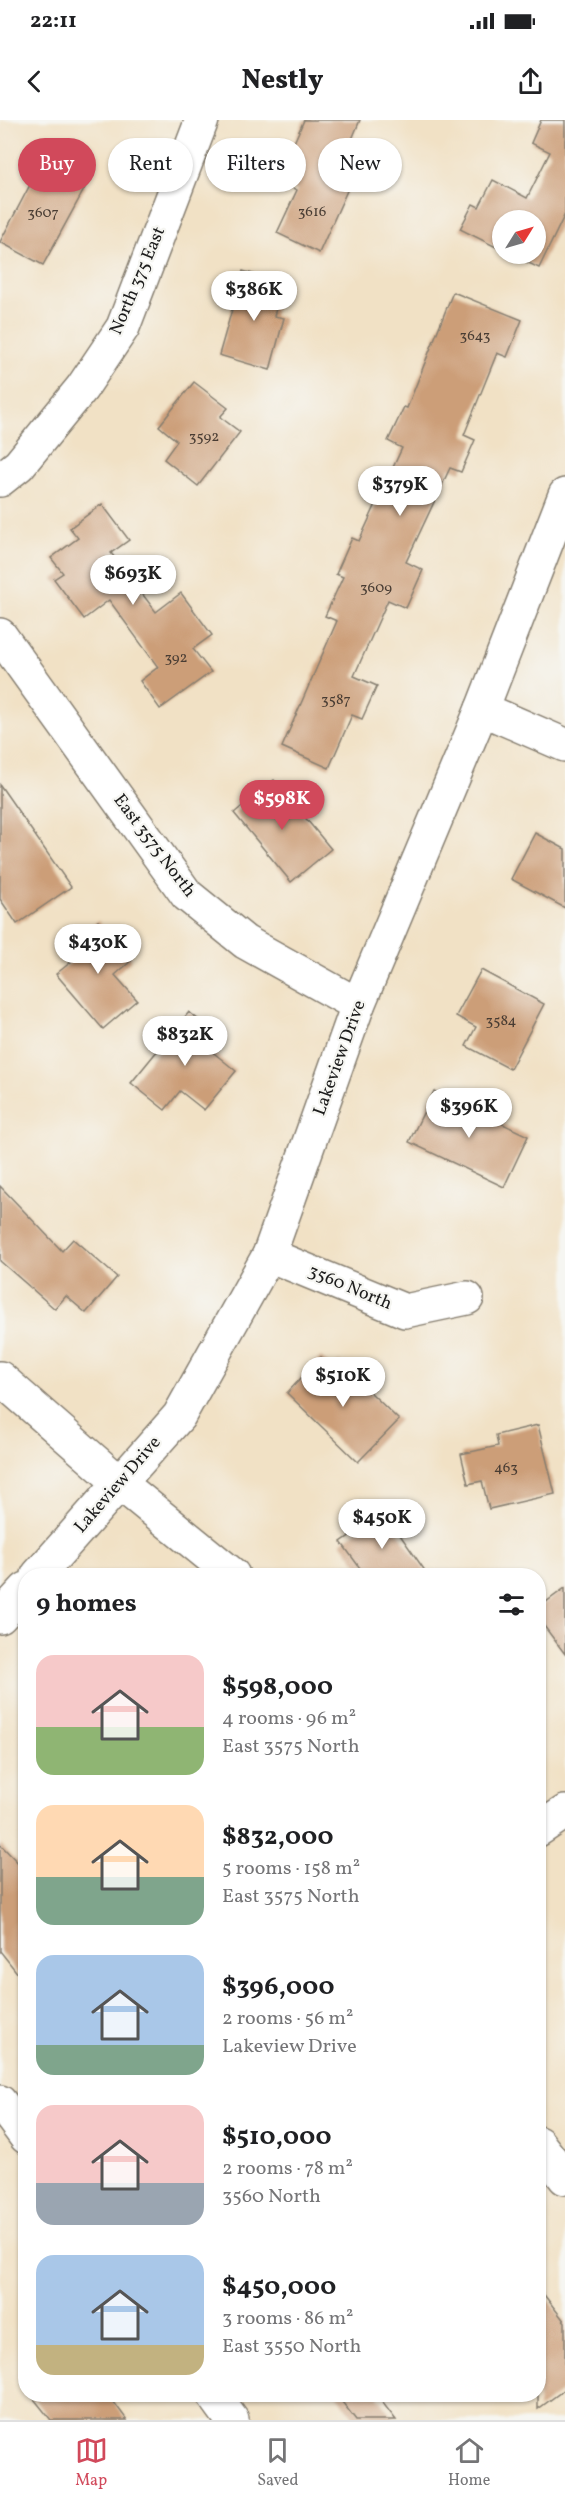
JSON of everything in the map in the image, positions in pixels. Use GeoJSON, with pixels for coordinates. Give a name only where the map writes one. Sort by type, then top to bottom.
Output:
{"type":"FeatureCollection","features":[{"type":"Feature","properties":{"kind":"street","name":"North 375 East"},"geometry":{"type":"LineString","coordinates":[[0,480],[20,465],[82,388],[123,327],[202,120]]}},
{"type":"Feature","properties":{"kind":"street","name":"Lakeview Drive"},"geometry":{"type":"LineString","coordinates":[[44,1568],[179,1416],[269,1255],[358,1005],[482,708],[565,495]]}},
{"type":"Feature","properties":{"kind":"street","name":"East 3575 North"},"geometry":{"type":"LineString","coordinates":[[0,635],[187,895],[245,942],[358,1005]]}},
{"type":"Feature","properties":{"kind":"street"},"geometry":{"type":"LineString","coordinates":[[482,708],[565,745]]}},
{"type":"Feature","properties":{"kind":"street","name":"3560 North"},"geometry":{"type":"LineString","coordinates":[[269,1255],[405,1311],[467,1298]]}},
{"type":"Feature","properties":{"kind":"street"},"geometry":{"type":"LineString","coordinates":[[0,1378],[121,1484],[224,1568]]}},
{"type":"Feature","properties":{"kind":"street"},"geometry":{"type":"LineString","coordinates":[[0,1617],[18,1598]]}},
{"type":"Feature","properties":{"kind":"street"},"geometry":{"type":"LineString","coordinates":[[546,1825],[565,1812]]}},
{"type":"Feature","properties":{"kind":"street"},"geometry":{"type":"LineString","coordinates":[[0,2102],[18,2126]]}},
{"type":"Feature","properties":{"kind":"street"},"geometry":{"type":"LineString","coordinates":[[546,2153],[565,2178]]}},
{"type":"Feature","properties":{"kind":"street"},"geometry":{"type":"LineString","coordinates":[[219,2402],[232,2420]]}},
{"type":"Feature","properties":{"kind":"building"},"geometry":{"type":"Polygon","coordinates":[[[304,120],[360,120],[352,138],[318,138],[318,192],[346,192],[319,253],[277,233],[296,192],[306,192],[306,138],[296,138],[304,120]]]}},
{"type":"Feature","properties":{"kind":"building"},"geometry":{"type":"Polygon","coordinates":[[[541,120],[565,120],[565,214],[546,253],[546,210],[492,210],[492,245],[460,229],[473,204],[479,207],[493,180],[527,198],[550,152],[531,143],[541,120]]]}},
{"type":"Feature","properties":{"kind":"building"},"geometry":{"type":"Polygon","coordinates":[[[26,192],[83,192],[43,265],[0,242],[26,192]]]}},
{"type":"Feature","properties":{"kind":"building"},"geometry":{"type":"Polygon","coordinates":[[[243,271],[283,283],[274,316],[284,318],[270,370],[219,355],[243,271]]]}},
{"type":"Feature","properties":{"kind":"building"},"geometry":{"type":"Polygon","coordinates":[[[453,292],[522,320],[507,357],[497,353],[464,435],[475,440],[461,472],[450,468],[406,562],[423,570],[406,608],[388,600],[354,676],[377,686],[362,719],[352,715],[329,768],[282,747],[337,621],[325,616],[343,577],[336,574],[352,538],[359,541],[402,448],[388,441],[404,407],[407,408],[453,292]]]}},
{"type":"Feature","properties":{"kind":"building"},"geometry":{"type":"Polygon","coordinates":[[[194,382],[228,408],[220,417],[240,432],[198,486],[164,459],[177,441],[159,426],[194,382]]]}},
{"type":"Feature","properties":{"kind":"building"},"geometry":{"type":"Polygon","coordinates":[[[102,504],[129,540],[111,553],[156,612],[181,593],[212,635],[193,649],[211,672],[160,709],[140,681],[158,667],[109,600],[84,619],[54,579],[63,573],[51,558],[78,538],[70,528],[102,504]]]}},
{"type":"Feature","properties":{"kind":"building"},"geometry":{"type":"Polygon","coordinates":[[[274,780],[331,849],[291,882],[234,813],[274,780]]]}},
{"type":"Feature","properties":{"kind":"building"},"geometry":{"type":"Polygon","coordinates":[[[0,785],[71,887],[17,924],[0,899],[0,785]]]}},
{"type":"Feature","properties":{"kind":"building"},"geometry":{"type":"Polygon","coordinates":[[[535,833],[565,849],[565,908],[511,879],[535,833]]]}},
{"type":"Feature","properties":{"kind":"building"},"geometry":{"type":"Polygon","coordinates":[[[98,921],[132,960],[115,975],[137,1000],[103,1029],[56,974],[71,962],[62,952],[98,921]]]}},
{"type":"Feature","properties":{"kind":"building"},"geometry":{"type":"Polygon","coordinates":[[[481,970],[544,1004],[510,1069],[466,1046],[476,1027],[456,1016],[481,970]]]}},
{"type":"Feature","properties":{"kind":"building"},"geometry":{"type":"Polygon","coordinates":[[[189,1012],[214,1032],[204,1045],[236,1071],[204,1110],[180,1091],[165,1110],[131,1083],[189,1012]]]}},
{"type":"Feature","properties":{"kind":"building"},"geometry":{"type":"Polygon","coordinates":[[[434,1091],[528,1136],[504,1187],[409,1142],[434,1091]]]}},
{"type":"Feature","properties":{"kind":"building"},"geometry":{"type":"Polygon","coordinates":[[[0,1186],[62,1251],[73,1239],[117,1277],[86,1313],[66,1296],[55,1309],[0,1261],[0,1186]]]}},
{"type":"Feature","properties":{"kind":"building"},"geometry":{"type":"Polygon","coordinates":[[[321,1357],[333,1369],[339,1362],[399,1420],[358,1462],[287,1393],[321,1357]]]}},
{"type":"Feature","properties":{"kind":"building"},"geometry":{"type":"Polygon","coordinates":[[[538,1425],[555,1494],[489,1509],[482,1481],[468,1484],[461,1454],[498,1446],[496,1435],[538,1425]]]}},
{"type":"Feature","properties":{"kind":"building"},"geometry":{"type":"Polygon","coordinates":[[[384,1512],[423,1568],[360,1568],[341,1542],[384,1512]]]}},
{"type":"Feature","properties":{"kind":"building"},"geometry":{"type":"Polygon","coordinates":[[[565,1588],[565,1654],[546,1629],[546,1602],[565,1588]]]}},
{"type":"Feature","properties":{"kind":"building"},"geometry":{"type":"Polygon","coordinates":[[[0,1844],[18,1863],[18,1974],[0,1951],[0,1844]]]}},
{"type":"Feature","properties":{"kind":"building"},"geometry":{"type":"Polygon","coordinates":[[[546,2297],[565,2322],[565,2389],[538,2409],[538,2402],[546,2402],[546,2297]]]}},
{"type":"Feature","properties":{"kind":"building"},"geometry":{"type":"Polygon","coordinates":[[[36,2402],[114,2402],[127,2420],[51,2420],[36,2402]]]}},
{"type":"Feature","properties":{"kind":"building"},"geometry":{"type":"Polygon","coordinates":[[[342,2402],[382,2402],[396,2420],[356,2420],[342,2402]]]}}]}
